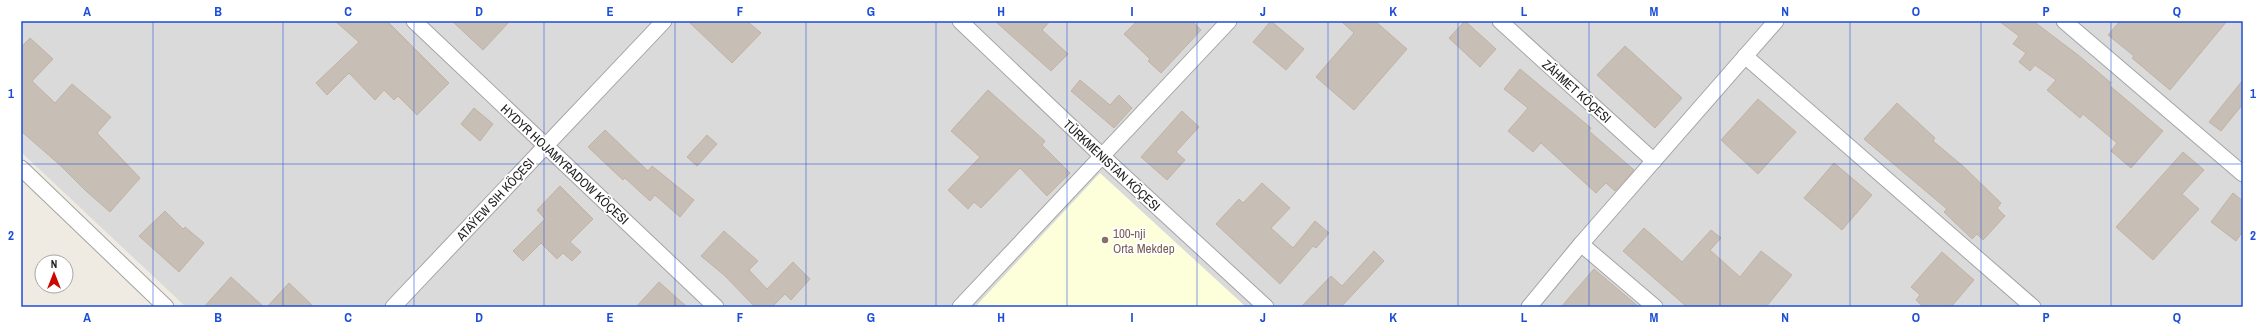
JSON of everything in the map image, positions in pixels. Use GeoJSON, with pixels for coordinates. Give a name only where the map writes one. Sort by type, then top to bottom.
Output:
{"type":"FeatureCollection","features":[{"type":"Feature","properties":{"kind":"street","name":"HYDYR HOJAMYRADOW KÖÇESI"},"geometry":{"type":"LineString","coordinates":[[414,21],[716,307]]}},
{"type":"Feature","properties":{"kind":"street","name":"ATAÝEW SIH KÖÇESI"},"geometry":{"type":"LineString","coordinates":[[393,307],[664,21]]}},
{"type":"Feature","properties":{"kind":"street","name":"TÜRKMENISTAN KÖÇESI"},"geometry":{"type":"LineString","coordinates":[[960,21],[1102,156],[1266,307]]}},
{"type":"Feature","properties":{"kind":"street"},"geometry":{"type":"LineString","coordinates":[[960,307],[1229,21]]}},
{"type":"Feature","properties":{"kind":"street","name":"ZÄHMET KÖÇESI"},"geometry":{"type":"LineString","coordinates":[[1500,21],[1654,160]]}},
{"type":"Feature","properties":{"kind":"street"},"geometry":{"type":"LineString","coordinates":[[1529,307],[1581,244],[1776,21]]}},
{"type":"Feature","properties":{"kind":"street"},"geometry":{"type":"LineString","coordinates":[[2064,21],[2243,174]]}},
{"type":"Feature","properties":{"kind":"street"},"geometry":{"type":"LineString","coordinates":[[1745,56],[2033,307]]}},
{"type":"Feature","properties":{"kind":"street"},"geometry":{"type":"LineString","coordinates":[[21,168],[166,307]]}},
{"type":"Feature","properties":{"kind":"street"},"geometry":{"type":"LineString","coordinates":[[1581,244],[1655,307]]}},
{"type":"Feature","properties":{"kind":"shaded area"},"geometry":{"type":"Polygon","coordinates":[[[21,21],[2243,21],[2243,307],[186,307],[21,152],[21,21]]]}},
{"type":"Feature","properties":{"kind":"shaded area","name":"100-nji Orta Mekdep"},"geometry":{"type":"Polygon","coordinates":[[[1100,173],[1246,307],[975,307],[1100,173]]]}},
{"type":"Feature","properties":{"kind":"building"},"geometry":{"type":"Polygon","coordinates":[[[335,21],[387,21],[449,83],[417,115],[398,96],[394,100],[384,90],[375,100],[349,73],[327,95],[316,83],[359,42],[335,21]]]}},
{"type":"Feature","properties":{"kind":"building"},"geometry":{"type":"Polygon","coordinates":[[[452,21],[510,21],[483,50],[452,21]]]}},
{"type":"Feature","properties":{"kind":"building"},"geometry":{"type":"Polygon","coordinates":[[[688,21],[747,21],[761,33],[732,63],[688,21]]]}},
{"type":"Feature","properties":{"kind":"building"},"geometry":{"type":"Polygon","coordinates":[[[995,21],[1050,21],[1042,30],[1068,54],[1051,71],[995,21]]]}},
{"type":"Feature","properties":{"kind":"building"},"geometry":{"type":"Polygon","coordinates":[[[1137,21],[1192,21],[1201,30],[1161,73],[1148,61],[1150,59],[1124,34],[1137,21]]]}},
{"type":"Feature","properties":{"kind":"building"},"geometry":{"type":"Polygon","coordinates":[[[1271,21],[1304,49],[1286,70],[1253,42],[1271,21]]]}},
{"type":"Feature","properties":{"kind":"building"},"geometry":{"type":"Polygon","coordinates":[[[1341,21],[1375,21],[1407,49],[1354,110],[1316,77],[1354,33],[1341,21]]]}},
{"type":"Feature","properties":{"kind":"building"},"geometry":{"type":"Polygon","coordinates":[[[1465,21],[1496,49],[1480,67],[1449,38],[1465,21]]]}},
{"type":"Feature","properties":{"kind":"building"},"geometry":{"type":"Polygon","coordinates":[[[1999,21],[2033,21],[2078,55],[2111,83],[2109,85],[2163,131],[2131,168],[2111,151],[2117,143],[2083,114],[2080,118],[2047,90],[2056,80],[2035,65],[2030,71],[2019,62],[2026,53],[2013,44],[2019,36],[1999,21]]]}},
{"type":"Feature","properties":{"kind":"building"},"geometry":{"type":"Polygon","coordinates":[[[2120,21],[2227,21],[2170,90],[2132,58],[2134,56],[2108,35],[2120,21]]]}},
{"type":"Feature","properties":{"kind":"building"},"geometry":{"type":"Polygon","coordinates":[[[30,38],[53,59],[32,81],[55,103],[72,84],[111,117],[97,133],[140,178],[110,212],[21,131],[21,47],[30,38]]]}},
{"type":"Feature","properties":{"kind":"building"},"geometry":{"type":"Polygon","coordinates":[[[1625,46],[1682,98],[1655,128],[1597,75],[1625,46]]]}},
{"type":"Feature","properties":{"kind":"building"},"geometry":{"type":"Polygon","coordinates":[[[1520,69],[1591,128],[1589,131],[1634,170],[1615,191],[1606,183],[1596,193],[1541,143],[1533,152],[1508,131],[1528,108],[1504,89],[1520,69]]]}},
{"type":"Feature","properties":{"kind":"building"},"geometry":{"type":"Polygon","coordinates":[[[1080,80],[1110,105],[1119,95],[1132,108],[1114,128],[1071,91],[1080,80]]]}},
{"type":"Feature","properties":{"kind":"building"},"geometry":{"type":"Polygon","coordinates":[[[2243,80],[2243,104],[2221,131],[2209,122],[2243,80]]]}},
{"type":"Feature","properties":{"kind":"building"},"geometry":{"type":"Polygon","coordinates":[[[988,90],[1045,141],[1042,145],[1070,173],[1047,196],[1020,168],[981,208],[974,202],[968,209],[948,190],[980,157],[951,131],[988,90]]]}},
{"type":"Feature","properties":{"kind":"building"},"geometry":{"type":"Polygon","coordinates":[[[1758,99],[1796,132],[1758,174],[1721,140],[1758,99]]]}},
{"type":"Feature","properties":{"kind":"building"},"geometry":{"type":"Polygon","coordinates":[[[1897,103],[1935,138],[1933,141],[1964,167],[2001,203],[1997,208],[2005,216],[1983,240],[1977,234],[1972,239],[1944,212],[1947,209],[1864,139],[1897,103]]]}},
{"type":"Feature","properties":{"kind":"building"},"geometry":{"type":"Polygon","coordinates":[[[474,108],[493,124],[480,141],[461,124],[474,108]]]}},
{"type":"Feature","properties":{"kind":"building"},"geometry":{"type":"Polygon","coordinates":[[[1182,111],[1199,127],[1176,152],[1185,160],[1167,180],[1141,157],[1182,111]]]}},
{"type":"Feature","properties":{"kind":"building"},"geometry":{"type":"Polygon","coordinates":[[[605,130],[648,171],[652,166],[694,200],[680,217],[655,195],[650,201],[625,178],[623,180],[588,147],[605,130]]]}},
{"type":"Feature","properties":{"kind":"building"},"geometry":{"type":"Polygon","coordinates":[[[707,135],[717,144],[697,166],[687,157],[707,135]]]}},
{"type":"Feature","properties":{"kind":"building"},"geometry":{"type":"Polygon","coordinates":[[[2183,152],[2204,170],[2182,194],[2199,209],[2153,260],[2116,227],[2183,152]]]}},
{"type":"Feature","properties":{"kind":"building"},"geometry":{"type":"Polygon","coordinates":[[[1834,163],[1872,195],[1842,230],[1804,198],[1834,163]]]}},
{"type":"Feature","properties":{"kind":"building"},"geometry":{"type":"Polygon","coordinates":[[[1262,183],[1290,208],[1271,228],[1293,248],[1315,221],[1329,233],[1316,248],[1313,246],[1280,284],[1216,224],[1239,199],[1243,203],[1262,183]]]}},
{"type":"Feature","properties":{"kind":"building"},"geometry":{"type":"Polygon","coordinates":[[[560,186],[593,219],[570,242],[581,252],[572,261],[563,253],[557,259],[541,243],[523,261],[513,251],[545,219],[537,210],[560,186]]]}},
{"type":"Feature","properties":{"kind":"building"},"geometry":{"type":"Polygon","coordinates":[[[2233,193],[2243,201],[2243,231],[2236,241],[2211,222],[2233,193]]]}},
{"type":"Feature","properties":{"kind":"building"},"geometry":{"type":"Polygon","coordinates":[[[165,211],[183,229],[185,227],[204,243],[179,272],[139,236],[165,211]]]}},
{"type":"Feature","properties":{"kind":"building"},"geometry":{"type":"Polygon","coordinates":[[[1644,228],[1682,262],[1711,230],[1721,238],[1710,250],[1740,277],[1761,251],[1792,275],[1766,307],[1687,307],[1623,251],[1644,228]]]}},
{"type":"Feature","properties":{"kind":"building"},"geometry":{"type":"Polygon","coordinates":[[[724,231],[758,261],[749,270],[767,289],[793,262],[810,279],[791,300],[785,294],[772,307],[755,307],[724,275],[701,256],[724,231]]]}},
{"type":"Feature","properties":{"kind":"building"},"geometry":{"type":"Polygon","coordinates":[[[1374,251],[1384,261],[1341,307],[1301,307],[1331,276],[1342,286],[1374,251]]]}},
{"type":"Feature","properties":{"kind":"building"},"geometry":{"type":"Polygon","coordinates":[[[1942,252],[1974,280],[1951,307],[1923,307],[1916,300],[1920,295],[1911,287],[1942,252]]]}},
{"type":"Feature","properties":{"kind":"building"},"geometry":{"type":"Polygon","coordinates":[[[1594,269],[1639,307],[1561,307],[1594,269]]]}},
{"type":"Feature","properties":{"kind":"building"},"geometry":{"type":"Polygon","coordinates":[[[231,277],[264,307],[204,307],[231,277]]]}},
{"type":"Feature","properties":{"kind":"building"},"geometry":{"type":"Polygon","coordinates":[[[659,282],[687,307],[636,307],[659,282]]]}},
{"type":"Feature","properties":{"kind":"building"},"geometry":{"type":"Polygon","coordinates":[[[289,283],[314,307],[267,307],[289,283]]]}},
{"type":"Feature","properties":{"kind":"place","name":"100-nji Orta Mekdep"},"geometry":{"type":"Point","coordinates":[1105,240]}}]}
